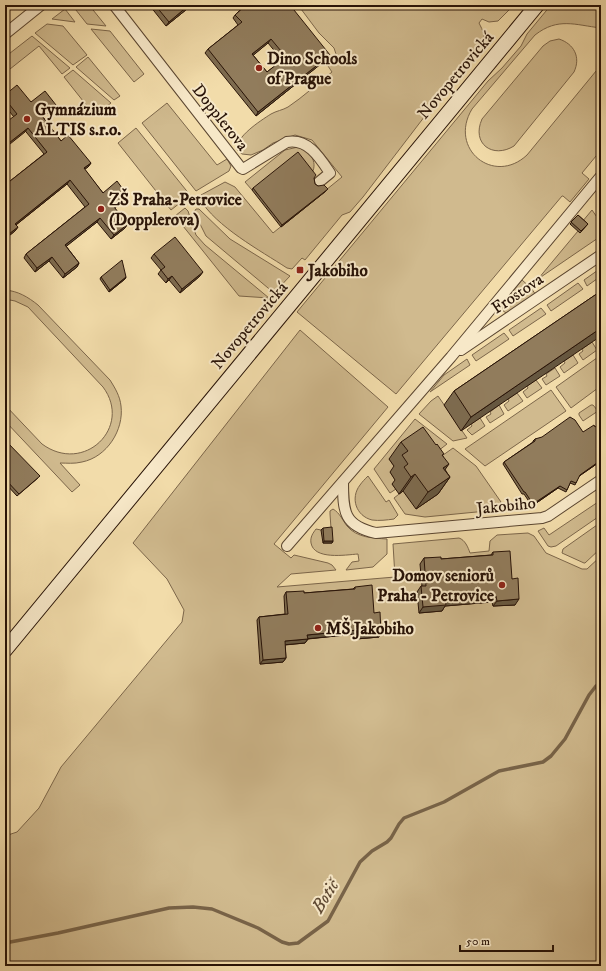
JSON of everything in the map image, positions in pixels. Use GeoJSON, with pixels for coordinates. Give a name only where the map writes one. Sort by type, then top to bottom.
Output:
{"type":"FeatureCollection","features":[{"type":"Feature","properties":{"kind":"main road","name":"Novopetrovická"},"geometry":{"type":"LineString","coordinates":[[5,650],[537,5]]}},
{"type":"Feature","properties":{"kind":"street"},"geometry":{"type":"LineString","coordinates":[[5,34],[41,5]]}},
{"type":"Feature","properties":{"kind":"street","name":"Dopplerova"},"geometry":{"type":"LineString","coordinates":[[114,5],[241,168],[243,169],[287,142],[294,141],[305,145],[316,152],[330,173],[319,182]]}},
{"type":"Feature","properties":{"kind":"street"},"geometry":{"type":"LineString","coordinates":[[287,546],[451,357],[601,176]]}},
{"type":"Feature","properties":{"kind":"street","name":"Frostova"},"geometry":{"type":"LineString","coordinates":[[451,357],[601,255]]}},
{"type":"Feature","properties":{"kind":"street","name":"Jakobiho"},"geometry":{"type":"LineString","coordinates":[[342,482],[343,502],[349,518],[363,530],[376,532],[542,518],[548,516],[601,480]]}},
{"type":"Feature","properties":{"kind":"shaded area"},"geometry":{"type":"Polygon","coordinates":[[[72,5],[89,5],[106,26],[87,24],[72,5]]]}},
{"type":"Feature","properties":{"kind":"shaded area"},"geometry":{"type":"Polygon","coordinates":[[[298,5],[514,5],[498,21],[489,22],[482,19],[479,23],[484,36],[481,44],[440,92],[428,112],[363,197],[350,212],[342,215],[305,260],[302,258],[292,269],[287,268],[252,246],[227,228],[216,219],[200,199],[201,195],[225,182],[235,187],[273,233],[342,177],[312,140],[295,135],[273,143],[263,150],[251,155],[242,154],[237,150],[237,145],[240,140],[249,130],[271,114],[294,103],[332,72],[328,66],[337,57],[334,48],[319,33],[298,5]]]}},
{"type":"Feature","properties":{"kind":"shaded area"},"geometry":{"type":"Polygon","coordinates":[[[551,5],[601,5],[601,28],[575,24],[559,24],[543,29],[535,35],[472,109],[466,124],[466,137],[470,149],[478,159],[489,165],[501,167],[514,164],[527,155],[601,65],[601,150],[582,173],[589,179],[570,202],[562,196],[396,394],[297,312],[488,81],[502,68],[521,46],[527,34],[551,5]]]}},
{"type":"Feature","properties":{"kind":"shaded area"},"geometry":{"type":"Polygon","coordinates":[[[65,9],[75,22],[52,19],[65,9]]]}},
{"type":"Feature","properties":{"kind":"shaded area"},"geometry":{"type":"Polygon","coordinates":[[[47,24],[63,26],[87,55],[73,65],[35,33],[47,24]]]}},
{"type":"Feature","properties":{"kind":"shaded area"},"geometry":{"type":"Polygon","coordinates":[[[91,29],[110,31],[144,74],[134,82],[91,29]]]}},
{"type":"Feature","properties":{"kind":"shaded area"},"geometry":{"type":"Polygon","coordinates":[[[32,36],[70,68],[62,74],[39,46],[5,73],[5,57],[32,36]]]}},
{"type":"Feature","properties":{"kind":"shaded area"},"geometry":{"type":"Polygon","coordinates":[[[559,39],[569,44],[575,52],[577,61],[574,72],[514,146],[506,150],[499,151],[486,147],[479,136],[479,128],[482,119],[543,46],[550,41],[559,39]]]}},
{"type":"Feature","properties":{"kind":"shaded area"},"geometry":{"type":"Polygon","coordinates":[[[88,57],[120,96],[114,100],[76,67],[88,57]]]}},
{"type":"Feature","properties":{"kind":"shaded area"},"geometry":{"type":"Polygon","coordinates":[[[73,70],[111,103],[95,116],[64,77],[73,70]]]}},
{"type":"Feature","properties":{"kind":"shaded area"},"geometry":{"type":"Polygon","coordinates":[[[167,103],[217,165],[227,159],[231,166],[229,171],[196,191],[142,123],[167,103]]]}},
{"type":"Feature","properties":{"kind":"shaded area"},"geometry":{"type":"Polygon","coordinates":[[[136,128],[190,195],[171,210],[118,143],[136,128]]]}},
{"type":"Feature","properties":{"kind":"shaded area"},"geometry":{"type":"Polygon","coordinates":[[[298,147],[306,151],[312,157],[314,169],[312,173],[297,154],[252,190],[245,182],[285,150],[298,147]]]}},
{"type":"Feature","properties":{"kind":"shaded area"},"geometry":{"type":"Polygon","coordinates":[[[185,208],[188,211],[196,235],[205,245],[269,298],[239,296],[175,216],[185,208]]]}},
{"type":"Feature","properties":{"kind":"shaded area"},"geometry":{"type":"Polygon","coordinates":[[[196,209],[199,209],[230,239],[290,276],[274,293],[206,236],[194,212],[196,209]]]}},
{"type":"Feature","properties":{"kind":"shaded area"},"geometry":{"type":"Polygon","coordinates":[[[592,210],[601,223],[601,236],[538,279],[578,231],[580,233],[586,226],[582,222],[592,210]]]}},
{"type":"Feature","properties":{"kind":"shaded area"},"geometry":{"type":"Polygon","coordinates":[[[601,268],[601,276],[587,286],[584,280],[601,268]]]}},
{"type":"Feature","properties":{"kind":"shaded area"},"geometry":{"type":"Polygon","coordinates":[[[522,280],[536,295],[506,313],[502,310],[502,305],[522,280]]]}},
{"type":"Feature","properties":{"kind":"shaded area"},"geometry":{"type":"Polygon","coordinates":[[[578,283],[583,289],[551,311],[547,305],[578,283]]]}},
{"type":"Feature","properties":{"kind":"shaded area"},"geometry":{"type":"Polygon","coordinates":[[[5,290],[23,295],[38,305],[110,380],[120,399],[120,424],[117,433],[106,448],[99,455],[82,462],[60,463],[80,485],[72,492],[5,421],[5,405],[42,444],[58,452],[73,454],[88,450],[100,442],[108,431],[112,417],[111,402],[103,387],[28,307],[15,301],[5,299],[5,290]]]}},
{"type":"Feature","properties":{"kind":"shaded area"},"geometry":{"type":"Polygon","coordinates":[[[541,308],[546,314],[513,336],[509,330],[541,308]]]}},
{"type":"Feature","properties":{"kind":"shaded area"},"geometry":{"type":"Polygon","coordinates":[[[300,330],[388,407],[274,544],[291,558],[294,555],[328,563],[336,570],[291,574],[277,587],[395,577],[393,544],[459,538],[465,542],[470,553],[489,551],[490,541],[497,535],[528,533],[534,536],[546,553],[582,569],[587,569],[601,556],[601,966],[5,966],[5,836],[17,832],[39,808],[61,767],[182,622],[184,610],[167,579],[133,543],[300,330]],[[426,563],[441,606],[492,602],[493,606],[515,604],[426,563]],[[292,623],[282,645],[305,639],[355,634],[356,639],[379,637],[292,623]]]}},
{"type":"Feature","properties":{"kind":"shaded area"},"geometry":{"type":"Polygon","coordinates":[[[504,333],[509,339],[476,361],[472,355],[504,333]]]}},
{"type":"Feature","properties":{"kind":"shaded area"},"geometry":{"type":"Polygon","coordinates":[[[592,342],[597,350],[583,360],[579,354],[583,351],[582,349],[592,342]]]}},
{"type":"Feature","properties":{"kind":"shaded area"},"geometry":{"type":"Polygon","coordinates":[[[573,355],[578,363],[564,373],[560,367],[565,363],[564,361],[573,355]]]}},
{"type":"Feature","properties":{"kind":"shaded area"},"geometry":{"type":"Polygon","coordinates":[[[601,355],[601,383],[598,388],[571,408],[556,387],[601,355]]]}},
{"type":"Feature","properties":{"kind":"shaded area"},"geometry":{"type":"Polygon","coordinates":[[[467,359],[470,365],[430,392],[444,375],[467,359]]]}},
{"type":"Feature","properties":{"kind":"shaded area"},"geometry":{"type":"Polygon","coordinates":[[[555,368],[560,376],[546,385],[542,379],[547,376],[546,374],[555,368]]]}},
{"type":"Feature","properties":{"kind":"shaded area"},"geometry":{"type":"Polygon","coordinates":[[[536,380],[542,388],[527,398],[523,392],[528,388],[527,386],[536,380]]]}},
{"type":"Feature","properties":{"kind":"shaded area"},"geometry":{"type":"Polygon","coordinates":[[[551,390],[566,411],[485,466],[465,449],[551,390]]]}},
{"type":"Feature","properties":{"kind":"shaded area"},"geometry":{"type":"Polygon","coordinates":[[[517,393],[523,401],[508,411],[504,405],[509,401],[508,399],[517,393]]]}},
{"type":"Feature","properties":{"kind":"shaded area"},"geometry":{"type":"Polygon","coordinates":[[[438,396],[467,438],[453,441],[419,414],[438,396]]]}},
{"type":"Feature","properties":{"kind":"shaded area"},"geometry":{"type":"Polygon","coordinates":[[[499,405],[504,414],[490,423],[486,417],[499,405]]]}},
{"type":"Feature","properties":{"kind":"shaded area"},"geometry":{"type":"Polygon","coordinates":[[[593,405],[598,411],[583,421],[579,413],[593,405]]]}},
{"type":"Feature","properties":{"kind":"shaded area"},"geometry":{"type":"Polygon","coordinates":[[[480,418],[485,426],[472,435],[467,430],[472,426],[471,424],[480,418]]]}},
{"type":"Feature","properties":{"kind":"shaded area"},"geometry":{"type":"Polygon","coordinates":[[[415,419],[447,444],[424,462],[389,459],[395,468],[390,472],[396,481],[392,484],[396,489],[390,493],[374,469],[415,419]]]}},
{"type":"Feature","properties":{"kind":"shaded area"},"geometry":{"type":"Polygon","coordinates":[[[453,448],[476,466],[501,502],[501,507],[497,510],[425,517],[405,514],[394,498],[403,491],[449,476],[439,458],[453,448]]]}},
{"type":"Feature","properties":{"kind":"shaded area"},"geometry":{"type":"Polygon","coordinates":[[[368,476],[386,502],[389,500],[398,515],[394,519],[372,520],[366,518],[359,511],[356,506],[355,495],[360,485],[368,476]]]}},
{"type":"Feature","properties":{"kind":"shaded area"},"geometry":{"type":"Polygon","coordinates":[[[601,500],[601,515],[556,546],[548,546],[538,531],[544,528],[549,535],[601,500]]]}},
{"type":"Feature","properties":{"kind":"shaded area"},"geometry":{"type":"Polygon","coordinates":[[[333,509],[347,526],[356,533],[366,537],[387,539],[387,554],[373,567],[346,570],[352,562],[359,561],[358,554],[331,555],[318,552],[313,548],[311,539],[316,529],[321,530],[332,543],[330,511],[333,509]]]}},
{"type":"Feature","properties":{"kind":"shaded area"},"geometry":{"type":"Polygon","coordinates":[[[597,525],[601,526],[601,548],[585,563],[562,553],[563,549],[597,525]]]}},
{"type":"Feature","properties":{"kind":"building"},"geometry":{"type":"Polygon","coordinates":[[[5,5],[10,5],[12,6],[5,12],[5,5]]]}},
{"type":"Feature","properties":{"kind":"building"},"geometry":{"type":"Polygon","coordinates":[[[155,5],[189,5],[169,22],[155,5]]]}},
{"type":"Feature","properties":{"kind":"building"},"geometry":{"type":"Polygon","coordinates":[[[244,5],[290,5],[330,55],[258,112],[208,49],[242,22],[235,15],[245,6],[244,5]],[[271,39],[252,54],[267,72],[286,57],[271,39]]]}},
{"type":"Feature","properties":{"kind":"building"},"geometry":{"type":"Polygon","coordinates":[[[17,85],[31,102],[45,91],[56,105],[42,116],[61,141],[68,135],[91,163],[84,168],[103,193],[117,181],[128,196],[114,207],[128,224],[114,235],[100,218],[65,245],[79,263],[65,274],[52,257],[37,268],[26,254],[89,204],[70,180],[15,224],[18,227],[5,237],[5,185],[47,152],[28,128],[5,146],[5,123],[17,114],[5,99],[5,95],[17,85]]]}},
{"type":"Feature","properties":{"kind":"building"},"geometry":{"type":"Polygon","coordinates":[[[298,152],[316,175],[314,178],[315,184],[318,186],[324,185],[328,189],[282,225],[253,188],[298,152]]]}},
{"type":"Feature","properties":{"kind":"building"},"geometry":{"type":"Polygon","coordinates":[[[578,215],[588,224],[581,231],[571,222],[578,215]]]}},
{"type":"Feature","properties":{"kind":"building"},"geometry":{"type":"Polygon","coordinates":[[[175,237],[203,272],[182,289],[172,276],[168,279],[161,270],[165,267],[154,254],[175,237]]]}},
{"type":"Feature","properties":{"kind":"building"},"geometry":{"type":"Polygon","coordinates":[[[122,260],[126,277],[110,290],[101,277],[122,260]]]}},
{"type":"Feature","properties":{"kind":"building"},"geometry":{"type":"Polygon","coordinates":[[[601,291],[601,328],[471,417],[454,391],[601,291]]]}},
{"type":"Feature","properties":{"kind":"building"},"geometry":{"type":"Polygon","coordinates":[[[570,417],[575,420],[583,432],[594,425],[595,427],[601,423],[601,460],[580,475],[576,483],[571,481],[567,490],[560,486],[533,504],[504,462],[535,441],[535,439],[542,437],[570,417]]]}},
{"type":"Feature","properties":{"kind":"building"},"geometry":{"type":"Polygon","coordinates":[[[423,427],[444,454],[442,455],[449,464],[443,468],[450,477],[428,492],[415,474],[411,477],[404,467],[408,464],[402,455],[408,451],[401,442],[423,427]]]}},
{"type":"Feature","properties":{"kind":"building"},"geometry":{"type":"Polygon","coordinates":[[[5,440],[40,476],[19,494],[5,479],[5,440]]]}},
{"type":"Feature","properties":{"kind":"building"},"geometry":{"type":"Polygon","coordinates":[[[332,527],[333,541],[324,541],[323,528],[332,527]]]}},
{"type":"Feature","properties":{"kind":"building"},"geometry":{"type":"Polygon","coordinates":[[[510,551],[512,579],[518,578],[519,599],[497,601],[496,596],[445,601],[446,605],[423,607],[421,586],[426,586],[424,558],[441,557],[441,559],[493,555],[493,552],[510,551]]]}},
{"type":"Feature","properties":{"kind":"building","name":"MŠ Jakobiho"},"geometry":{"type":"Polygon","coordinates":[[[372,585],[374,613],[380,612],[381,633],[358,635],[358,630],[307,635],[308,639],[285,641],[286,658],[263,660],[259,617],[288,614],[286,592],[304,591],[304,593],[355,589],[355,587],[372,585]]]}},
{"type":"Feature","properties":{"kind":"waterway","name":"Botič"},"geometry":{"type":"LineString","coordinates":[[5,943],[58,933],[169,908],[193,907],[212,909],[258,928],[282,942],[289,944],[298,943],[328,921],[360,862],[372,851],[387,842],[404,818],[444,802],[499,771],[543,762],[551,756],[565,739],[589,695],[596,686],[601,683]]}},
{"type":"Feature","properties":{"kind":"place","name":"Dino Schools of Prague"},"geometry":{"type":"Point","coordinates":[259,68]}},
{"type":"Feature","properties":{"kind":"place","name":"Gymnázium ALTIS s.r.o."},"geometry":{"type":"Point","coordinates":[27,119]}},
{"type":"Feature","properties":{"kind":"place","name":"ZŠ Praha-Petrovice (Dopplerova)"},"geometry":{"type":"Point","coordinates":[101,209]}},
{"type":"Feature","properties":{"kind":"place","name":"Jakobiho"},"geometry":{"type":"Point","coordinates":[300,270]}},
{"type":"Feature","properties":{"kind":"place","name":"Domov seniorů Praha - Petrovice"},"geometry":{"type":"Point","coordinates":[502,585]}},
{"type":"Feature","properties":{"kind":"place","name":"MŠ Jakobiho"},"geometry":{"type":"Point","coordinates":[318,628]}}]}
